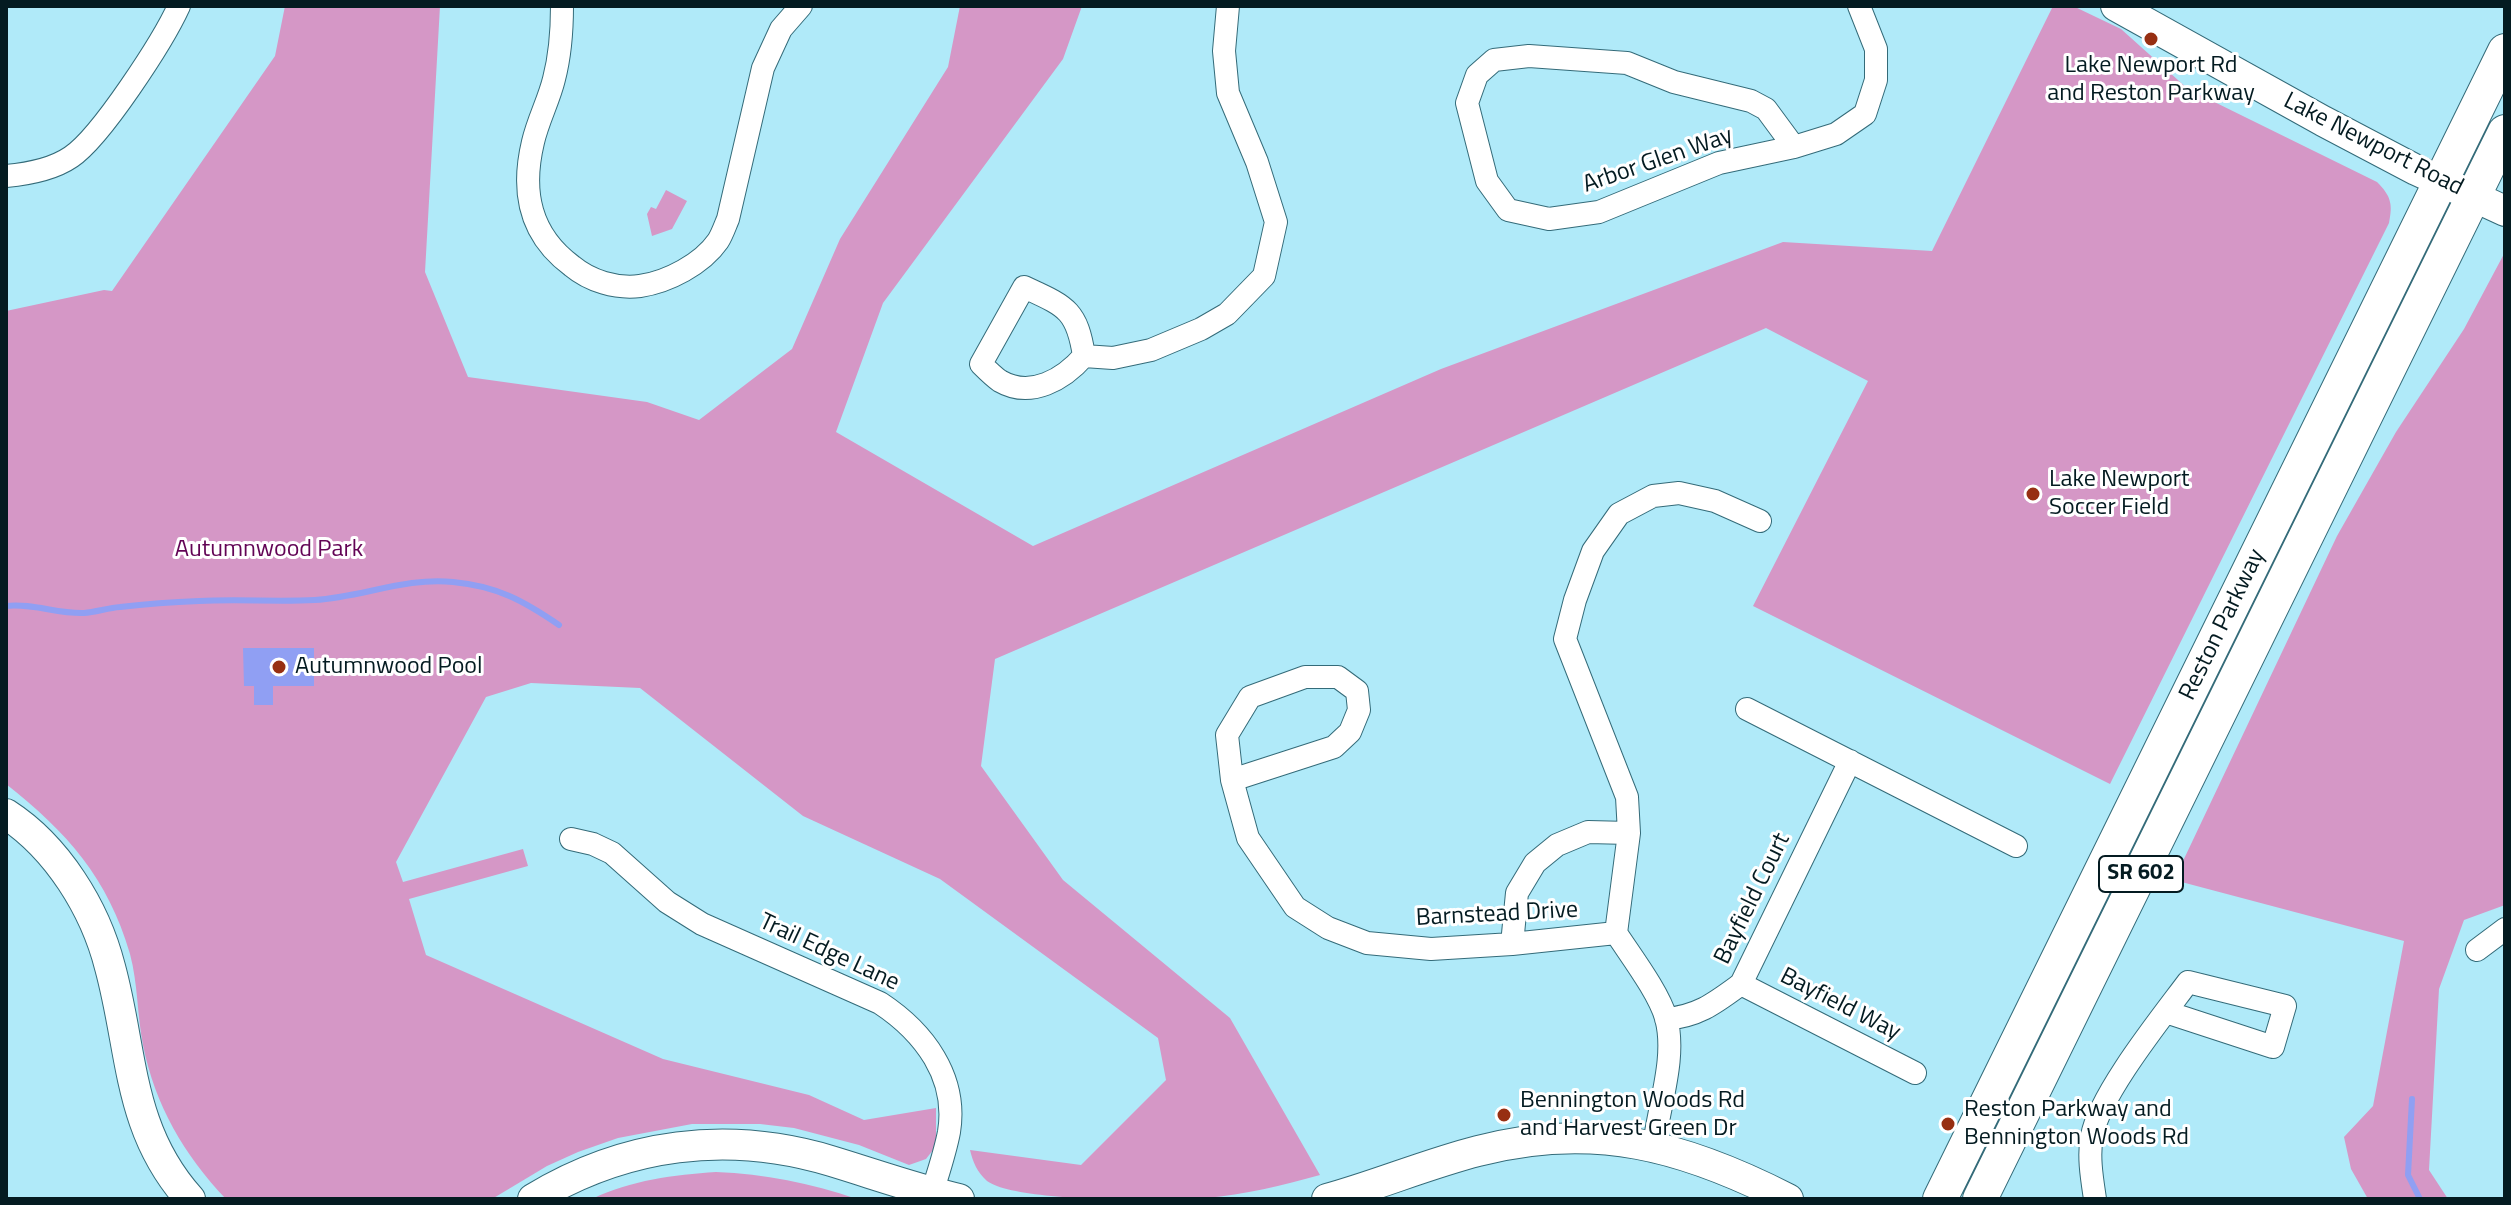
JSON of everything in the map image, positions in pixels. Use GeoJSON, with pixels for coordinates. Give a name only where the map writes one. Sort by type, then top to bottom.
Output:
{"type":"FeatureCollection","features":[{"type":"Feature","properties":{"kind":"main road","name":"Reston Parkway"},"geometry":{"type":"LineString","coordinates":[[1940,1199],[2505,51]]}},
{"type":"Feature","properties":{"kind":"main road","name":"Reston Parkway"},"geometry":{"type":"LineString","coordinates":[[1980,1199],[2505,132]]}},
{"type":"Feature","properties":{"kind":"street"},"geometry":{"type":"LineString","coordinates":[[6,176],[31,174],[71,157],[105,123],[179,6]]}},
{"type":"Feature","properties":{"kind":"street"},"geometry":{"type":"LineString","coordinates":[[562,6],[555,77],[532,143],[528,186],[531,212],[542,238],[578,271],[604,283],[640,286],[667,278],[695,264],[718,242],[728,219],[763,68],[781,29],[801,6]]}},
{"type":"Feature","properties":{"kind":"street"},"geometry":{"type":"LineString","coordinates":[[1084,356],[1113,358],[1151,350],[1201,329],[1227,314],[1264,276],[1276,222],[1257,162],[1228,93],[1224,51],[1228,6]]}},
{"type":"Feature","properties":{"kind":"street","name":"Arbor Glen Way"},"geometry":{"type":"LineString","coordinates":[[1794,147],[1766,109],[1674,82],[1627,63],[1529,56],[1494,60],[1477,75],[1467,103],[1487,181],[1508,210],[1549,219],[1599,212],[1719,163],[1794,147],[1836,134],[1865,114],[1876,80],[1876,49],[1859,6]]}},
{"type":"Feature","properties":{"kind":"street","name":"Lake Newport Road"},"geometry":{"type":"LineString","coordinates":[[2116,6],[2187,43],[2297,108],[2505,211]]}},
{"type":"Feature","properties":{"kind":"street"},"geometry":{"type":"LineString","coordinates":[[1024,287],[1073,315],[1080,331],[1084,356],[1057,381],[1030,388],[1002,382],[981,364],[1024,287]]}},
{"type":"Feature","properties":{"kind":"street"},"geometry":{"type":"LineString","coordinates":[[1654,1147],[1669,1056],[1666,1019],[1648,983],[1616,933],[1629,833],[1627,797],[1565,639],[1593,551],[1619,514],[1653,496],[1679,493],[1715,501],[1760,521]]}},
{"type":"Feature","properties":{"kind":"street","name":"Barnstead Drive"},"geometry":{"type":"LineString","coordinates":[[1232,780],[1334,747],[1350,732],[1359,710],[1357,691],[1338,677],[1305,677],[1250,697],[1227,735],[1232,780],[1248,838],[1295,907],[1328,928],[1367,943],[1431,949],[1616,933]]}},
{"type":"Feature","properties":{"kind":"street"},"geometry":{"type":"LineString","coordinates":[[1747,709],[2016,846]]}},
{"type":"Feature","properties":{"kind":"street","name":"Bayfield Court"},"geometry":{"type":"LineString","coordinates":[[1666,1019],[1687,1017],[1710,1007],[1741,984],[1850,761]]}},
{"type":"Feature","properties":{"kind":"street"},"geometry":{"type":"LineString","coordinates":[[6,814],[39,841],[84,901],[111,967],[138,1103],[150,1137],[168,1170],[190,1199]]}},
{"type":"Feature","properties":{"kind":"street"},"geometry":{"type":"LineString","coordinates":[[1512,944],[1517,893],[1535,863],[1557,845],[1588,832],[1629,833]]}},
{"type":"Feature","properties":{"kind":"street","name":"Trail Edge Lane"},"geometry":{"type":"LineString","coordinates":[[571,839],[612,853],[667,902],[702,924],[880,1003],[902,1017],[935,1056],[945,1080],[950,1103],[946,1196]]}},
{"type":"Feature","properties":{"kind":"street"},"geometry":{"type":"LineString","coordinates":[[2477,950],[2505,929]]}},
{"type":"Feature","properties":{"kind":"street"},"geometry":{"type":"LineString","coordinates":[[2095,1199],[2092,1136],[2107,1097],[2166,1012],[2188,982],[2285,1006],[2273,1047],[2166,1012]]}},
{"type":"Feature","properties":{"kind":"street","name":"Bayfield Way"},"geometry":{"type":"LineString","coordinates":[[1741,984],[1915,1073]]}},
{"type":"Feature","properties":{"kind":"street"},"geometry":{"type":"LineString","coordinates":[[1327,1199],[1477,1151],[1521,1142],[1571,1137],[1618,1140],[1703,1160],[1788,1199]]}},
{"type":"Feature","properties":{"kind":"street"},"geometry":{"type":"LineString","coordinates":[[533,1199],[593,1168],[630,1155],[706,1143],[780,1149],[829,1160],[946,1196]]}},
{"type":"Feature","properties":{"kind":"green space","name":"Autumnwood Park"},"geometry":{"type":"Polygon","coordinates":[[[285,6],[440,6],[425,272],[468,377],[647,402],[699,420],[792,349],[840,239],[948,67],[960,6],[1082,6],[1063,59],[883,303],[836,432],[1033,546],[1441,369],[1783,242],[1932,251],[2053,6],[2073,6],[2121,29],[2188,89],[2377,182],[2388,196],[2391,211],[2389,223],[2110,784],[1753,606],[1868,381],[1766,328],[995,659],[981,766],[1063,880],[1230,1018],[1320,1175],[1235,1195],[1159,1200],[1058,1197],[1003,1188],[987,1181],[976,1167],[970,1150],[1081,1165],[1166,1080],[1158,1038],[940,879],[803,816],[640,688],[531,683],[486,697],[396,862],[403,882],[523,849],[528,866],[409,899],[426,955],[663,1059],[809,1095],[864,1120],[936,1108],[936,1142],[933,1150],[926,1159],[909,1165],[859,1145],[794,1128],[760,1124],[692,1124],[618,1138],[578,1152],[547,1166],[492,1199],[226,1199],[184,1147],[155,1088],[143,1045],[130,954],[110,902],[83,858],[48,820],[6,784],[6,311],[104,290],[112,291],[275,56],[285,6]]]}},
{"type":"Feature","properties":{"kind":"green space"},"geometry":{"type":"Polygon","coordinates":[[[666,190],[687,201],[672,229],[652,236],[647,214],[651,207],[656,209],[666,190]]]}},
{"type":"Feature","properties":{"kind":"green space"},"geometry":{"type":"Polygon","coordinates":[[[2505,252],[2505,905],[2464,920],[2439,989],[2429,1170],[2448,1199],[2368,1199],[2351,1169],[2344,1137],[2373,1106],[2404,941],[2174,880],[2337,536],[2396,432],[2464,329],[2505,252]]]}},
{"type":"Feature","properties":{"kind":"green space"},"geometry":{"type":"Polygon","coordinates":[[[716,1172],[787,1180],[857,1199],[592,1199],[622,1187],[653,1180],[716,1172]]]}},
{"type":"Feature","properties":{"kind":"water","name":"Autumnwood Pool"},"geometry":{"type":"Polygon","coordinates":[[[243,648],[314,648],[314,686],[273,686],[273,705],[254,705],[254,686],[244,686],[243,648]]]}},
{"type":"Feature","properties":{"kind":"waterway"},"geometry":{"type":"LineString","coordinates":[[6,606],[84,613],[214,600],[315,600],[436,581],[497,591],[559,625]]}},
{"type":"Feature","properties":{"kind":"waterway"},"geometry":{"type":"LineString","coordinates":[[2412,1099],[2408,1175],[2420,1199]]}},
{"type":"Feature","properties":{"kind":"place","name":"Lake Newport Rd and Reston Parkway"},"geometry":{"type":"Point","coordinates":[2151,39]}},
{"type":"Feature","properties":{"kind":"place","name":"Lake Newport Soccer Field"},"geometry":{"type":"Point","coordinates":[2033,494]}},
{"type":"Feature","properties":{"kind":"place","name":"Autumnwood Pool"},"geometry":{"type":"Point","coordinates":[279,667]}},
{"type":"Feature","properties":{"kind":"place","name":"Bennington Woods Rd and Harvest Green Dr"},"geometry":{"type":"Point","coordinates":[1504,1115]}},
{"type":"Feature","properties":{"kind":"place","name":"Reston Parkway and Bennington Woods Rd"},"geometry":{"type":"Point","coordinates":[1948,1124]}}]}
